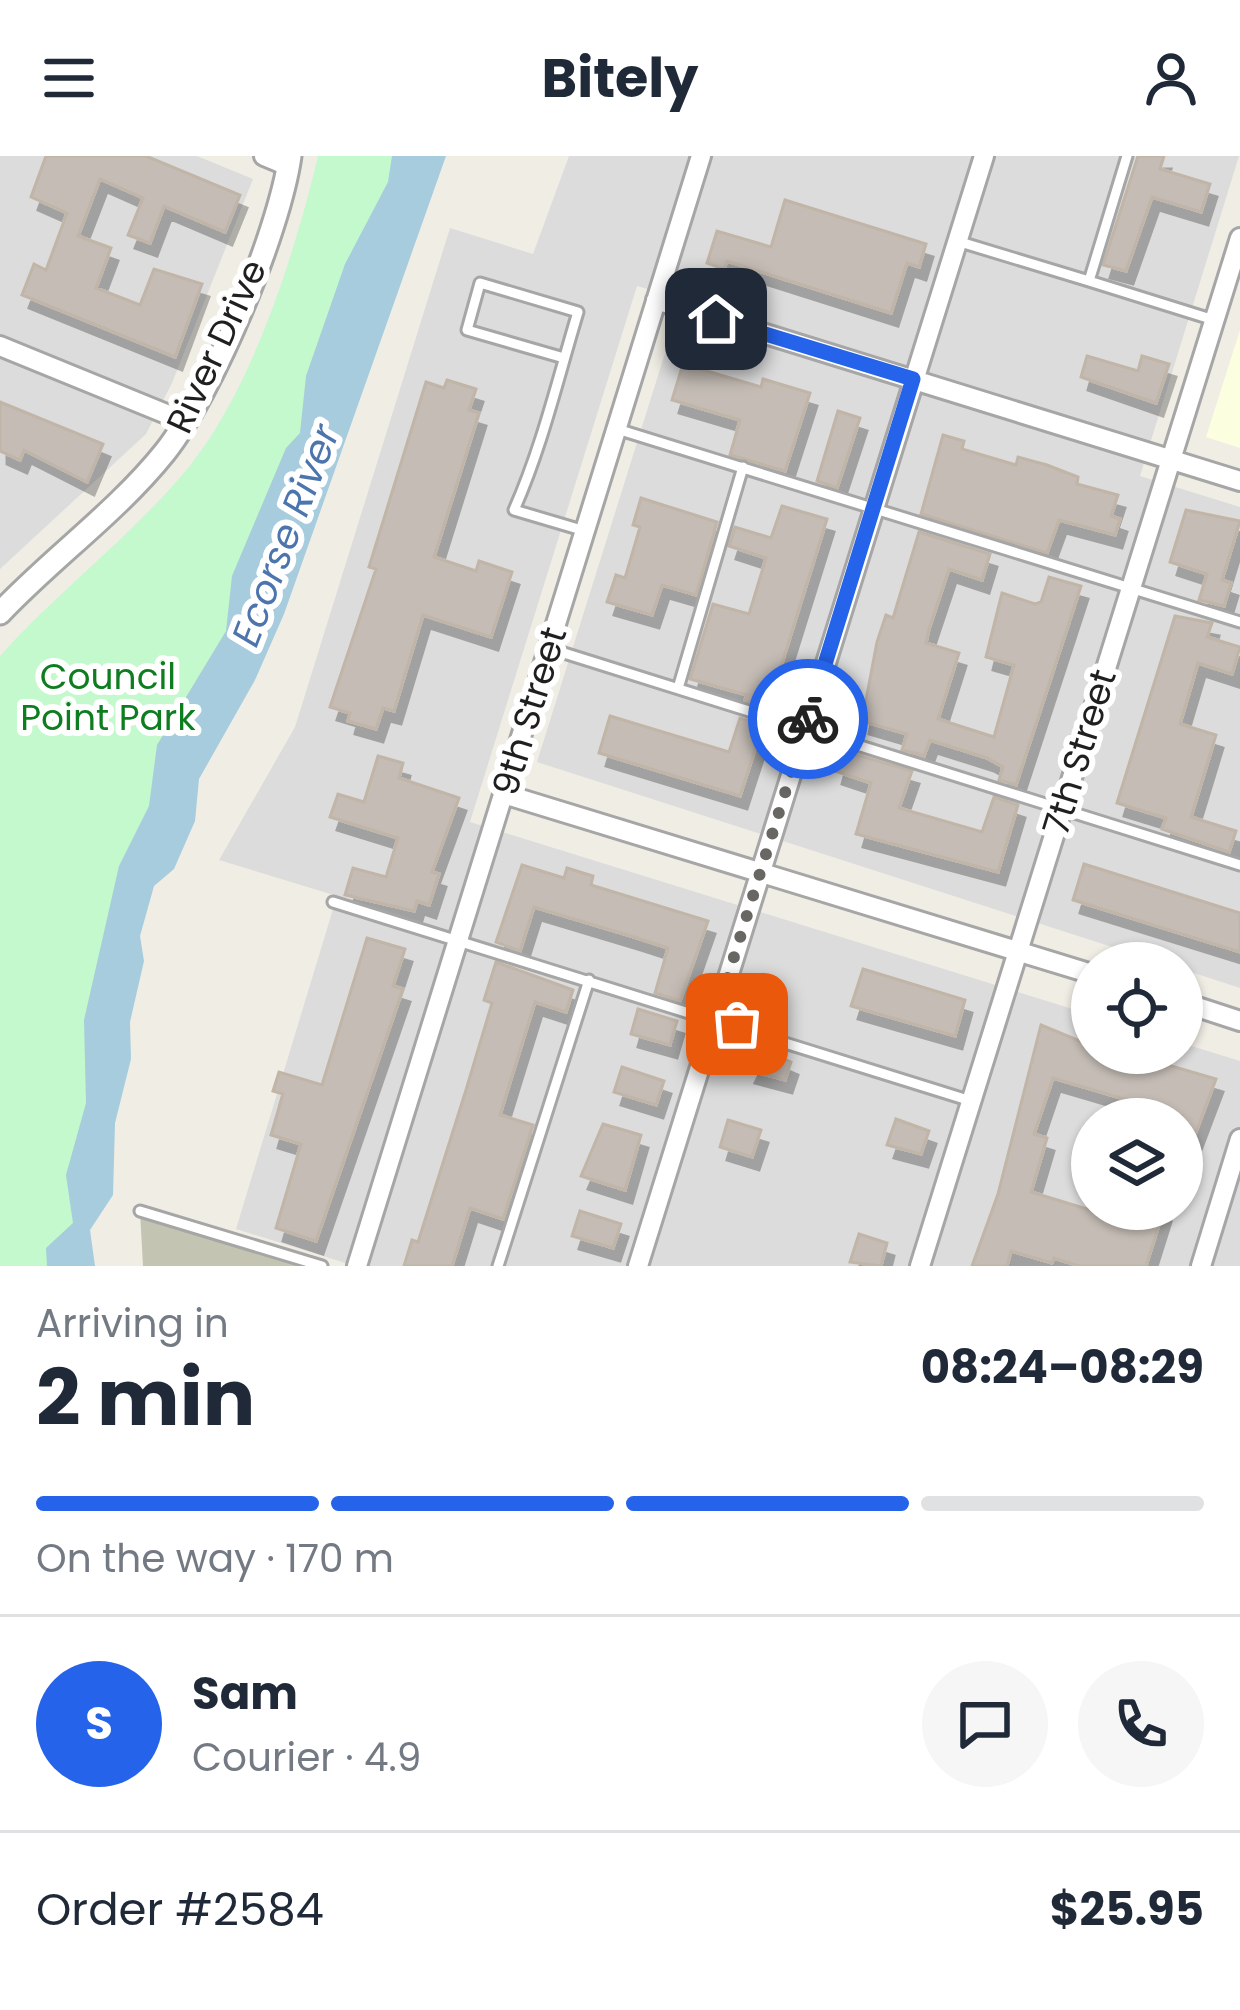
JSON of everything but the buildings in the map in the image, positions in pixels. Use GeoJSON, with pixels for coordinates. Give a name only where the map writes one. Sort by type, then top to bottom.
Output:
{"type":"FeatureCollection","features":[{"type":"Feature","properties":{"kind":"street"},"geometry":{"type":"LineString","coordinates":[[264,156],[289,161]]}},
{"type":"Feature","properties":{"kind":"street","name":"9th Street"},"geometry":{"type":"LineString","coordinates":[[357,1266],[701,156]]}},
{"type":"Feature","properties":{"kind":"street"},"geometry":{"type":"LineString","coordinates":[[638,1266],[984,156]]}},
{"type":"Feature","properties":{"kind":"street","name":"River Drive"},"geometry":{"type":"LineString","coordinates":[[0,613],[127,494],[186,422],[236,314],[289,161]]}},
{"type":"Feature","properties":{"kind":"street","name":"7th Street"},"geometry":{"type":"LineString","coordinates":[[920,1266],[1240,238]]}},
{"type":"Feature","properties":{"kind":"street"},"geometry":{"type":"LineString","coordinates":[[656,300],[1240,481]]}},
{"type":"Feature","properties":{"kind":"street"},"geometry":{"type":"LineString","coordinates":[[0,346],[186,422]]}},
{"type":"Feature","properties":{"kind":"street"},"geometry":{"type":"LineString","coordinates":[[504,794],[1071,968]]}},
{"type":"Feature","properties":{"kind":"street"},"geometry":{"type":"LineString","coordinates":[[1203,1010],[1240,1021]]}},
{"type":"Feature","properties":{"kind":"street"},"geometry":{"type":"LineString","coordinates":[[1201,1266],[1234,1180],[1240,1139]]}},
{"type":"Feature","properties":{"kind":"lane"},"geometry":{"type":"LineString","coordinates":[[1089,281],[1127,156]]}},
{"type":"Feature","properties":{"kind":"lane"},"geometry":{"type":"LineString","coordinates":[[957,241],[1214,320]]}},
{"type":"Feature","properties":{"kind":"lane"},"geometry":{"type":"LineString","coordinates":[[564,358],[467,330],[480,283],[578,312],[564,358],[514,510],[585,531]]}},
{"type":"Feature","properties":{"kind":"lane"},"geometry":{"type":"LineString","coordinates":[[616,429],[1240,622]]}},
{"type":"Feature","properties":{"kind":"lane"},"geometry":{"type":"LineString","coordinates":[[679,685],[743,467]]}},
{"type":"Feature","properties":{"kind":"lane"},"geometry":{"type":"LineString","coordinates":[[548,648],[679,685],[1240,866]]}},
{"type":"Feature","properties":{"kind":"lane"},"geometry":{"type":"LineString","coordinates":[[333,902],[971,1101]]}},
{"type":"Feature","properties":{"kind":"lane"},"geometry":{"type":"LineString","coordinates":[[498,1266],[589,980]]}},
{"type":"Feature","properties":{"kind":"lane"},"geometry":{"type":"LineString","coordinates":[[140,1211],[322,1266]]}},
{"type":"Feature","properties":{"kind":"shaded area"},"geometry":{"type":"Polygon","coordinates":[[[0,156],[197,156],[253,179],[172,383],[146,434],[0,569],[0,156]]]}},
{"type":"Feature","properties":{"kind":"shaded area"},"geometry":{"type":"Polygon","coordinates":[[[569,156],[1239,156],[1140,476],[1240,507],[1240,988],[1203,976],[1203,942],[1097,942],[537,762],[682,299],[637,286],[470,822],[1071,1008],[1071,1074],[1203,1074],[1203,1050],[1240,1061],[1240,1266],[355,1266],[236,1229],[337,896],[219,860],[295,727],[450,228],[533,254],[569,156]]]}},
{"type":"Feature","properties":{"kind":"shaded area"},"geometry":{"type":"Polygon","coordinates":[[[1240,330],[1240,448],[1206,437],[1240,330]]]}},
{"type":"Feature","properties":{"kind":"shaded area"},"geometry":{"type":"Polygon","coordinates":[[[140,1211],[322,1266],[143,1266],[140,1211]]]}},
{"type":"Feature","properties":{"kind":"green space","name":"Council Point Park"},"geometry":{"type":"Polygon","coordinates":[[[318,156],[423,156],[140,908],[80,1266],[0,1266],[0,656],[166,493],[211,436],[268,319],[318,156]]]}},
{"type":"Feature","properties":{"kind":"water","name":"Ecorse River"},"geometry":{"type":"Polygon","coordinates":[[[392,156],[446,156],[284,614],[255,680],[199,779],[195,821],[174,869],[154,886],[140,936],[144,961],[130,1022],[131,1059],[115,1123],[113,1195],[90,1230],[95,1266],[47,1266],[46,1248],[73,1223],[66,1175],[86,1103],[84,1020],[119,866],[149,806],[157,745],[226,631],[232,576],[286,448],[300,433],[306,376],[345,264],[388,182],[392,156]]]}},
{"type":"Feature","properties":{"kind":"way so far"},"geometry":{"type":"LineString","coordinates":[[737,1024],[715,1018],[808,719]]}},
{"type":"Feature","properties":{"kind":"route"},"geometry":{"type":"LineString","coordinates":[[716,319],[913,379],[808,719]]}}]}
